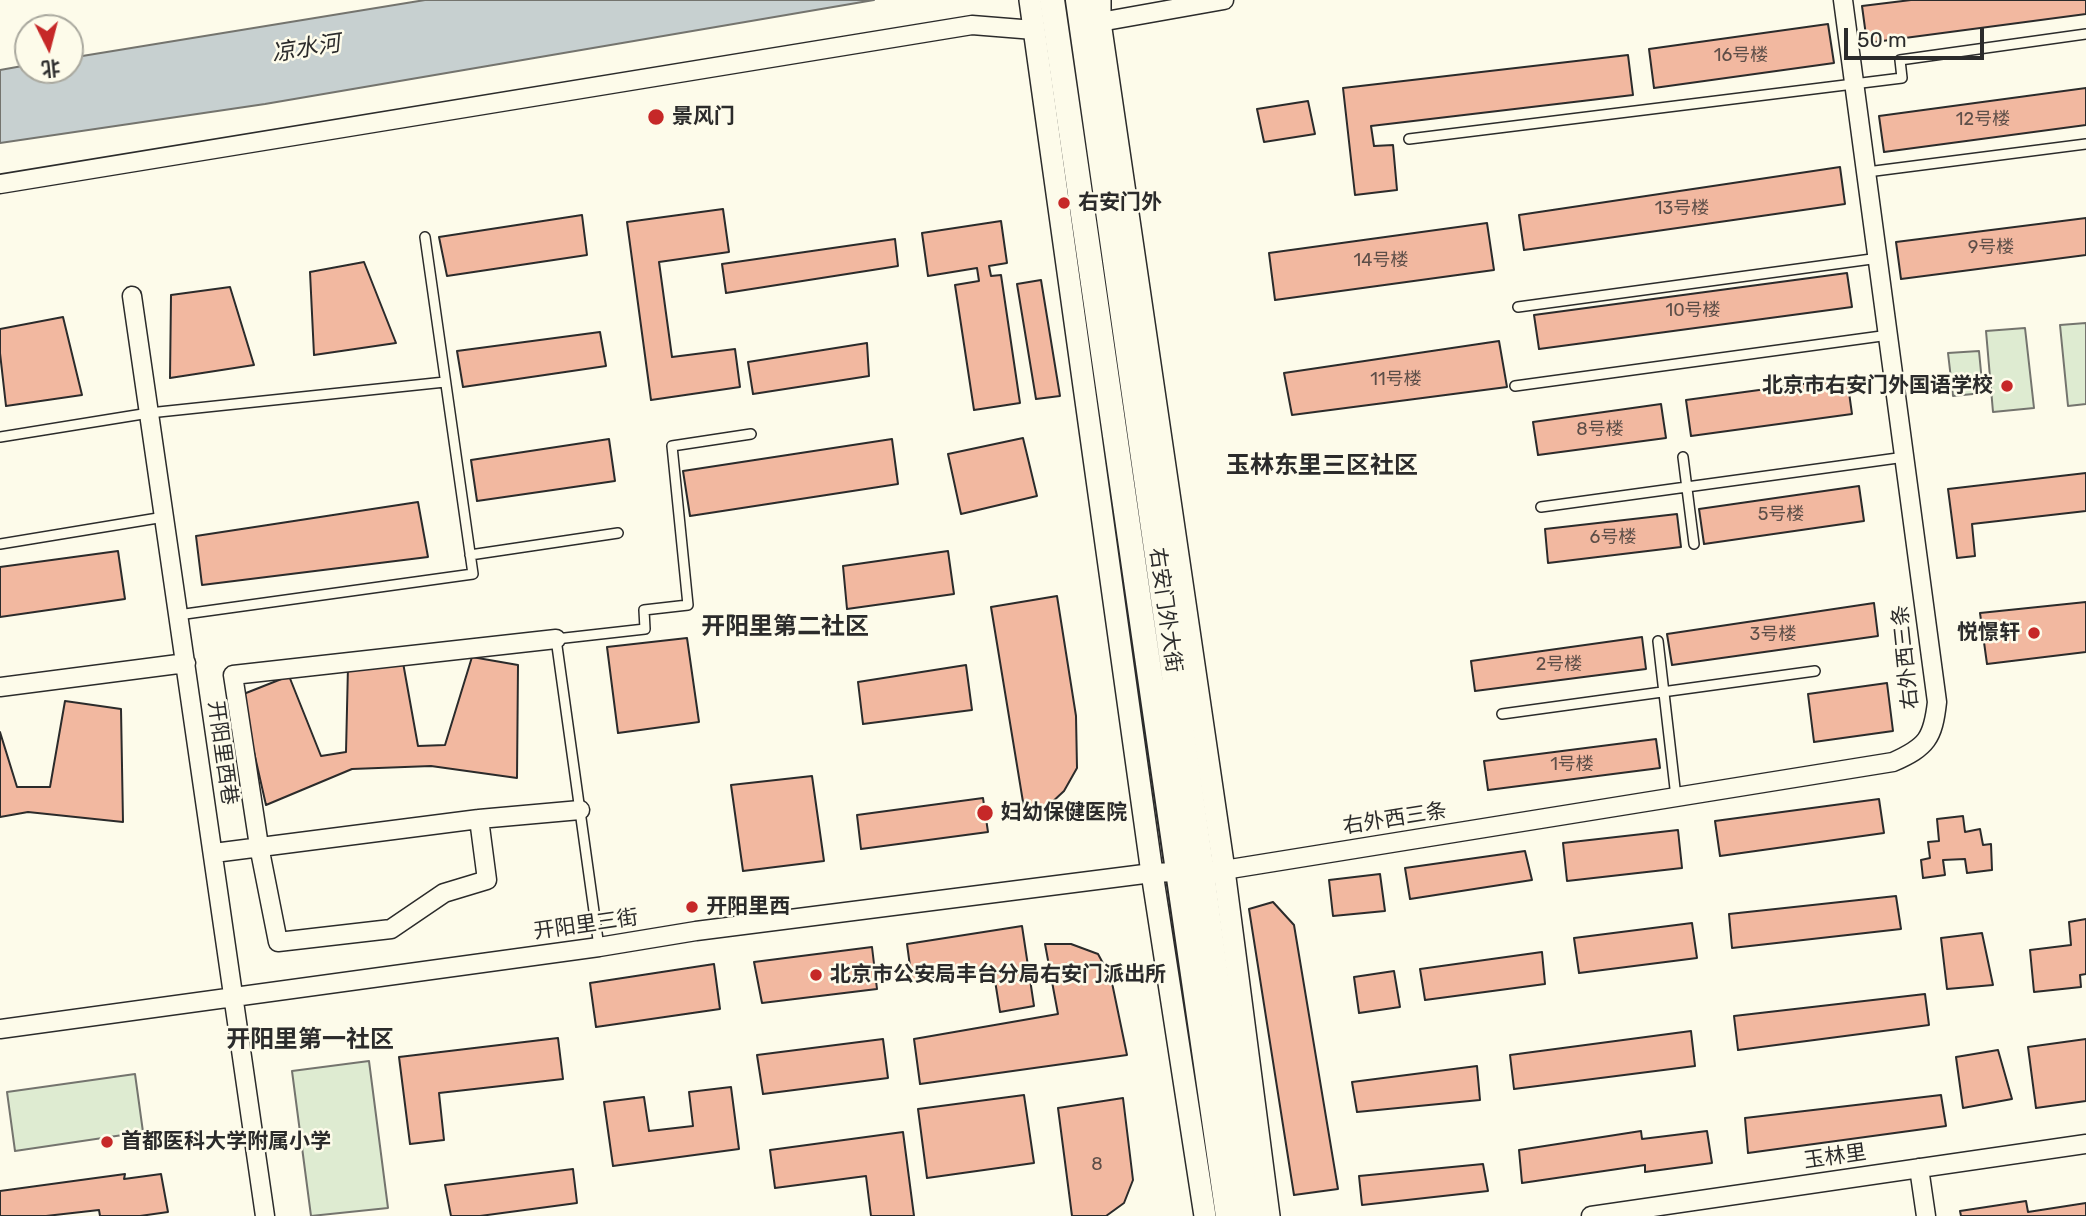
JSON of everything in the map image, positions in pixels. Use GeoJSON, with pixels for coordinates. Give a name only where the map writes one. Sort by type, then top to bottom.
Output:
{"type":"FeatureCollection","features":[{"type":"Feature","properties":{"kind":"main road","name":"右安门外大街"},"geometry":{"type":"LineString","coordinates":[[1091,6],[1248,1216]]}},
{"type":"Feature","properties":{"kind":"main road","name":"右安门外大街"},"geometry":{"type":"LineString","coordinates":[[1040,10],[1202,872],[1228,1216]]}},
{"type":"Feature","properties":{"kind":"street"},"geometry":{"type":"LineString","coordinates":[[1091,6],[1224,0]]}},
{"type":"Feature","properties":{"kind":"street","name":"右外西三条"},"geometry":{"type":"LineString","coordinates":[[1202,872],[1893,762],[1917,751],[1934,728],[1937,702],[1843,0]]}},
{"type":"Feature","properties":{"kind":"street"},"geometry":{"type":"LineString","coordinates":[[0,184],[972,25],[1040,10],[1152,873],[1205,1216]]}},
{"type":"Feature","properties":{"kind":"street","name":"开阳里西巷"},"geometry":{"type":"LineString","coordinates":[[132,296],[265,1216]]}},
{"type":"Feature","properties":{"kind":"street"},"geometry":{"type":"LineString","coordinates":[[479,820],[487,880],[444,893],[391,929],[278,942],[259,846],[233,675],[556,639]]}},
{"type":"Feature","properties":{"kind":"street"},"geometry":{"type":"LineString","coordinates":[[0,687],[186,663]]}},
{"type":"Feature","properties":{"kind":"street"},"geometry":{"type":"LineString","coordinates":[[214,853],[580,810]]}},
{"type":"Feature","properties":{"kind":"street"},"geometry":{"type":"LineString","coordinates":[[1202,872],[1269,1216]]}},
{"type":"Feature","properties":{"kind":"street","name":"开阳里三街"},"geometry":{"type":"LineString","coordinates":[[0,1029],[599,947],[696,931],[1152,873],[1202,872]]}},
{"type":"Feature","properties":{"kind":"street","name":"玉林里"},"geometry":{"type":"LineString","coordinates":[[1591,1216],[2086,1144]]}},
{"type":"Feature","properties":{"kind":"street"},"geometry":{"type":"LineString","coordinates":[[1919,1168],[1926,1216]]}},
{"type":"Feature","properties":{"kind":"lane"},"geometry":{"type":"LineString","coordinates":[[1409,139],[1902,78],[1900,60],[2086,34]]}},
{"type":"Feature","properties":{"kind":"lane"},"geometry":{"type":"LineString","coordinates":[[1867,172],[2086,144]]}},
{"type":"Feature","properties":{"kind":"lane"},"geometry":{"type":"LineString","coordinates":[[178,615],[473,574],[425,237]]}},
{"type":"Feature","properties":{"kind":"lane"},"geometry":{"type":"LineString","coordinates":[[1518,307],[1879,258]]}},
{"type":"Feature","properties":{"kind":"lane"},"geometry":{"type":"LineString","coordinates":[[1515,386],[1889,335]]}},
{"type":"Feature","properties":{"kind":"lane"},"geometry":{"type":"LineString","coordinates":[[0,437],[149,413],[445,382]]}},
{"type":"Feature","properties":{"kind":"lane"},"geometry":{"type":"LineString","coordinates":[[599,947],[556,639],[645,629],[644,610],[688,604],[672,446],[751,434]]}},
{"type":"Feature","properties":{"kind":"lane"},"geometry":{"type":"LineString","coordinates":[[1683,457],[1694,544]]}},
{"type":"Feature","properties":{"kind":"lane"},"geometry":{"type":"LineString","coordinates":[[1541,507],[1905,457]]}},
{"type":"Feature","properties":{"kind":"lane"},"geometry":{"type":"LineString","coordinates":[[0,544],[164,517]]}},
{"type":"Feature","properties":{"kind":"lane"},"geometry":{"type":"LineString","coordinates":[[470,555],[618,533]]}},
{"type":"Feature","properties":{"kind":"lane"},"geometry":{"type":"LineString","coordinates":[[1658,641],[1676,797]]}},
{"type":"Feature","properties":{"kind":"lane"},"geometry":{"type":"LineString","coordinates":[[1502,714],[1815,671]]}},
{"type":"Feature","properties":{"kind":"green space"},"geometry":{"type":"Polygon","coordinates":[[[2086,323],[2086,404],[2068,406],[2060,325],[2086,323]]]}},
{"type":"Feature","properties":{"kind":"green space"},"geometry":{"type":"Polygon","coordinates":[[[2025,328],[2034,408],[1993,412],[1986,331],[2025,328]]]}},
{"type":"Feature","properties":{"kind":"green space"},"geometry":{"type":"Polygon","coordinates":[[[1979,351],[1983,393],[1953,396],[1948,353],[1979,351]]]}},
{"type":"Feature","properties":{"kind":"green space"},"geometry":{"type":"Polygon","coordinates":[[[369,1061],[388,1208],[311,1216],[292,1071],[369,1061]]]}},
{"type":"Feature","properties":{"kind":"green space"},"geometry":{"type":"Polygon","coordinates":[[[135,1074],[143,1132],[15,1151],[7,1092],[135,1074]]]}},
{"type":"Feature","properties":{"kind":"water","name":"凉水河"},"geometry":{"type":"Polygon","coordinates":[[[425,0],[874,0],[265,104],[0,143],[0,70],[14,68],[14,84],[84,84],[84,56],[425,0]]]}},
{"type":"Feature","properties":{"kind":"building"},"geometry":{"type":"Polygon","coordinates":[[[1911,0],[2086,0],[2086,14],[1867,43],[1862,6],[1911,0]]]}},
{"type":"Feature","properties":{"kind":"building"},"geometry":{"type":"Polygon","coordinates":[[[1828,24],[1834,63],[1654,88],[1649,49],[1828,24]]]}},
{"type":"Feature","properties":{"kind":"building"},"geometry":{"type":"Polygon","coordinates":[[[1628,55],[1633,95],[1371,126],[1374,146],[1393,145],[1397,190],[1355,195],[1343,88],[1628,55]]]}},
{"type":"Feature","properties":{"kind":"building"},"geometry":{"type":"Polygon","coordinates":[[[2086,88],[2086,125],[1884,152],[1879,116],[2086,88]]]}},
{"type":"Feature","properties":{"kind":"building"},"geometry":{"type":"Polygon","coordinates":[[[1308,101],[1315,134],[1264,142],[1257,109],[1308,101]]]}},
{"type":"Feature","properties":{"kind":"building"},"geometry":{"type":"Polygon","coordinates":[[[1840,167],[1845,204],[1524,250],[1519,215],[1840,167]]]}},
{"type":"Feature","properties":{"kind":"building"},"geometry":{"type":"Polygon","coordinates":[[[723,209],[729,252],[659,262],[672,357],[735,349],[740,387],[651,400],[627,222],[723,209]]]}},
{"type":"Feature","properties":{"kind":"building"},"geometry":{"type":"Polygon","coordinates":[[[582,215],[587,255],[447,276],[439,237],[582,215]]]}},
{"type":"Feature","properties":{"kind":"building"},"geometry":{"type":"Polygon","coordinates":[[[2086,218],[2086,255],[1901,279],[1896,242],[2086,218]]]}},
{"type":"Feature","properties":{"kind":"building"},"geometry":{"type":"Polygon","coordinates":[[[1001,221],[1007,263],[989,266],[991,276],[1001,275],[1020,403],[974,410],[955,285],[979,281],[977,268],[928,276],[922,233],[1001,221]]]}},
{"type":"Feature","properties":{"kind":"building"},"geometry":{"type":"Polygon","coordinates":[[[1487,223],[1494,270],[1275,300],[1269,253],[1487,223]]]}},
{"type":"Feature","properties":{"kind":"building"},"geometry":{"type":"Polygon","coordinates":[[[895,239],[898,266],[726,293],[722,264],[895,239]]]}},
{"type":"Feature","properties":{"kind":"building"},"geometry":{"type":"Polygon","coordinates":[[[364,262],[396,343],[314,355],[310,272],[364,262]]]}},
{"type":"Feature","properties":{"kind":"building"},"geometry":{"type":"Polygon","coordinates":[[[1847,273],[1852,307],[1539,349],[1534,315],[1847,273]]]}},
{"type":"Feature","properties":{"kind":"building"},"geometry":{"type":"Polygon","coordinates":[[[1041,280],[1060,396],[1036,399],[1017,284],[1041,280]]]}},
{"type":"Feature","properties":{"kind":"building"},"geometry":{"type":"Polygon","coordinates":[[[230,287],[254,365],[170,378],[171,295],[230,287]]]}},
{"type":"Feature","properties":{"kind":"building"},"geometry":{"type":"Polygon","coordinates":[[[63,317],[82,395],[6,406],[0,329],[63,317]]]}},
{"type":"Feature","properties":{"kind":"building"},"geometry":{"type":"Polygon","coordinates":[[[600,332],[606,366],[463,387],[457,351],[600,332]]]}},
{"type":"Feature","properties":{"kind":"building"},"geometry":{"type":"Polygon","coordinates":[[[1499,341],[1507,387],[1292,415],[1284,373],[1499,341]]]}},
{"type":"Feature","properties":{"kind":"building"},"geometry":{"type":"Polygon","coordinates":[[[867,343],[869,376],[753,394],[748,362],[867,343]]]}},
{"type":"Feature","properties":{"kind":"building"},"geometry":{"type":"Polygon","coordinates":[[[1847,378],[1852,414],[1691,436],[1686,400],[1847,378]]]}},
{"type":"Feature","properties":{"kind":"building"},"geometry":{"type":"Polygon","coordinates":[[[1661,404],[1666,438],[1538,455],[1533,422],[1661,404]]]}},
{"type":"Feature","properties":{"kind":"building"},"geometry":{"type":"Polygon","coordinates":[[[1023,438],[1037,496],[961,514],[948,454],[1023,438]]]}},
{"type":"Feature","properties":{"kind":"building"},"geometry":{"type":"Polygon","coordinates":[[[609,439],[615,481],[477,501],[471,460],[609,439]]]}},
{"type":"Feature","properties":{"kind":"building"},"geometry":{"type":"Polygon","coordinates":[[[892,439],[898,484],[690,516],[683,471],[892,439]]]}},
{"type":"Feature","properties":{"kind":"building"},"geometry":{"type":"Polygon","coordinates":[[[2086,473],[2086,511],[1972,524],[1975,556],[1957,558],[1948,489],[2086,473]]]}},
{"type":"Feature","properties":{"kind":"building"},"geometry":{"type":"Polygon","coordinates":[[[1859,486],[1864,521],[1704,544],[1699,509],[1859,486]]]}},
{"type":"Feature","properties":{"kind":"building"},"geometry":{"type":"Polygon","coordinates":[[[418,502],[428,557],[202,585],[196,536],[418,502]]]}},
{"type":"Feature","properties":{"kind":"building"},"geometry":{"type":"Polygon","coordinates":[[[1677,514],[1681,547],[1548,563],[1545,529],[1677,514]]]}},
{"type":"Feature","properties":{"kind":"building"},"geometry":{"type":"Polygon","coordinates":[[[118,551],[125,599],[0,617],[0,567],[118,551]]]}},
{"type":"Feature","properties":{"kind":"building"},"geometry":{"type":"Polygon","coordinates":[[[948,551],[954,594],[847,609],[843,566],[948,551]]]}},
{"type":"Feature","properties":{"kind":"building"},"geometry":{"type":"Polygon","coordinates":[[[1057,596],[1076,716],[1077,768],[1064,791],[1048,806],[1024,808],[991,607],[1057,596]]]}},
{"type":"Feature","properties":{"kind":"building","name":"悦憬轩"},"geometry":{"type":"Polygon","coordinates":[[[2086,602],[2086,652],[1987,664],[1980,613],[2086,602]]]}},
{"type":"Feature","properties":{"kind":"building"},"geometry":{"type":"Polygon","coordinates":[[[1874,603],[1878,636],[1672,665],[1667,634],[1874,603]]]}},
{"type":"Feature","properties":{"kind":"building"},"geometry":{"type":"Polygon","coordinates":[[[1642,637],[1646,669],[1475,691],[1471,661],[1642,637]]]}},
{"type":"Feature","properties":{"kind":"building"},"geometry":{"type":"Polygon","coordinates":[[[687,638],[699,722],[618,733],[607,647],[687,638]]]}},
{"type":"Feature","properties":{"kind":"building"},"geometry":{"type":"Polygon","coordinates":[[[402,657],[418,746],[445,745],[472,657],[518,665],[517,778],[431,766],[352,769],[266,805],[241,695],[289,676],[321,756],[346,752],[348,666],[402,657]]]}},
{"type":"Feature","properties":{"kind":"building"},"geometry":{"type":"Polygon","coordinates":[[[966,665],[972,710],[863,724],[858,682],[966,665]]]}},
{"type":"Feature","properties":{"kind":"building"},"geometry":{"type":"Polygon","coordinates":[[[1887,683],[1893,731],[1814,742],[1808,694],[1887,683]]]}},
{"type":"Feature","properties":{"kind":"building"},"geometry":{"type":"Polygon","coordinates":[[[65,701],[121,709],[123,822],[28,812],[0,817],[0,732],[17,787],[50,787],[65,701]]]}},
{"type":"Feature","properties":{"kind":"building"},"geometry":{"type":"Polygon","coordinates":[[[1656,739],[1660,768],[1488,790],[1484,761],[1656,739]]]}},
{"type":"Feature","properties":{"kind":"building"},"geometry":{"type":"Polygon","coordinates":[[[812,776],[824,861],[743,871],[731,785],[812,776]]]}},
{"type":"Feature","properties":{"kind":"building"},"geometry":{"type":"Polygon","coordinates":[[[983,798],[988,832],[861,849],[857,815],[983,798]]]}},
{"type":"Feature","properties":{"kind":"building"},"geometry":{"type":"Polygon","coordinates":[[[1879,799],[1884,833],[1720,856],[1715,821],[1879,799]]]}},
{"type":"Feature","properties":{"kind":"building"},"geometry":{"type":"Polygon","coordinates":[[[1963,816],[1965,832],[1980,829],[1983,845],[1991,844],[1992,870],[1967,873],[1965,859],[1943,860],[1945,875],[1923,878],[1921,860],[1930,858],[1928,842],[1939,841],[1937,819],[1963,816]]]}},
{"type":"Feature","properties":{"kind":"building"},"geometry":{"type":"Polygon","coordinates":[[[1678,830],[1682,868],[1567,881],[1563,843],[1678,830]]]}},
{"type":"Feature","properties":{"kind":"building"},"geometry":{"type":"Polygon","coordinates":[[[1525,851],[1532,880],[1410,899],[1405,868],[1525,851]]]}},
{"type":"Feature","properties":{"kind":"building"},"geometry":{"type":"Polygon","coordinates":[[[1380,874],[1385,911],[1333,916],[1329,880],[1380,874]]]}},
{"type":"Feature","properties":{"kind":"building"},"geometry":{"type":"Polygon","coordinates":[[[1896,896],[1901,929],[1732,948],[1729,914],[1896,896]]]}},
{"type":"Feature","properties":{"kind":"building"},"geometry":{"type":"Polygon","coordinates":[[[1273,902],[1294,925],[1338,1189],[1294,1195],[1249,909],[1273,902]]]}},
{"type":"Feature","properties":{"kind":"building"},"geometry":{"type":"Polygon","coordinates":[[[2086,919],[2086,974],[2080,975],[2081,987],[2034,992],[2030,950],[2071,945],[2069,922],[2086,919]]]}},
{"type":"Feature","properties":{"kind":"building"},"geometry":{"type":"Polygon","coordinates":[[[1692,923],[1697,958],[1579,973],[1574,938],[1692,923]]]}},
{"type":"Feature","properties":{"kind":"building"},"geometry":{"type":"Polygon","coordinates":[[[1022,926],[1034,1006],[1000,1012],[993,968],[912,981],[907,944],[1022,926]]]}},
{"type":"Feature","properties":{"kind":"building"},"geometry":{"type":"Polygon","coordinates":[[[1982,933],[1993,985],[1947,989],[1941,938],[1982,933]]]}},
{"type":"Feature","properties":{"kind":"building"},"geometry":{"type":"Polygon","coordinates":[[[1045,944],[1071,944],[1098,954],[1111,978],[1127,1055],[920,1084],[914,1039],[1058,1014],[1045,944]]]}},
{"type":"Feature","properties":{"kind":"building"},"geometry":{"type":"Polygon","coordinates":[[[872,947],[877,989],[762,1003],[754,962],[872,947]]]}},
{"type":"Feature","properties":{"kind":"building"},"geometry":{"type":"Polygon","coordinates":[[[1542,952],[1545,984],[1425,1000],[1420,969],[1542,952]]]}},
{"type":"Feature","properties":{"kind":"building"},"geometry":{"type":"Polygon","coordinates":[[[714,964],[720,1009],[596,1027],[590,983],[714,964]]]}},
{"type":"Feature","properties":{"kind":"building"},"geometry":{"type":"Polygon","coordinates":[[[1394,971],[1400,1007],[1359,1013],[1354,977],[1394,971]]]}},
{"type":"Feature","properties":{"kind":"building"},"geometry":{"type":"Polygon","coordinates":[[[1925,994],[1929,1025],[1738,1050],[1734,1016],[1925,994]]]}},
{"type":"Feature","properties":{"kind":"building"},"geometry":{"type":"Polygon","coordinates":[[[1691,1031],[1695,1066],[1514,1089],[1510,1055],[1691,1031]]]}},
{"type":"Feature","properties":{"kind":"building"},"geometry":{"type":"Polygon","coordinates":[[[558,1038],[563,1079],[439,1093],[444,1140],[410,1144],[399,1057],[558,1038]]]}},
{"type":"Feature","properties":{"kind":"building"},"geometry":{"type":"Polygon","coordinates":[[[883,1039],[888,1078],[763,1094],[757,1055],[883,1039]]]}},
{"type":"Feature","properties":{"kind":"building"},"geometry":{"type":"Polygon","coordinates":[[[2086,1039],[2086,1101],[2036,1108],[2028,1047],[2086,1039]]]}},
{"type":"Feature","properties":{"kind":"building"},"geometry":{"type":"Polygon","coordinates":[[[1998,1050],[2012,1099],[1963,1108],[1956,1057],[1998,1050]]]}},
{"type":"Feature","properties":{"kind":"building"},"geometry":{"type":"Polygon","coordinates":[[[1477,1066],[1480,1100],[1357,1112],[1352,1082],[1477,1066]]]}},
{"type":"Feature","properties":{"kind":"building"},"geometry":{"type":"Polygon","coordinates":[[[731,1087],[739,1149],[613,1166],[604,1102],[644,1097],[649,1131],[693,1126],[689,1092],[731,1087]]]}},
{"type":"Feature","properties":{"kind":"building"},"geometry":{"type":"Polygon","coordinates":[[[1024,1095],[1034,1163],[927,1178],[918,1109],[1024,1095]]]}},
{"type":"Feature","properties":{"kind":"building"},"geometry":{"type":"Polygon","coordinates":[[[1941,1095],[1946,1126],[1748,1153],[1745,1118],[1941,1095]]]}},
{"type":"Feature","properties":{"kind":"building"},"geometry":{"type":"Polygon","coordinates":[[[1123,1098],[1133,1180],[1124,1203],[1106,1216],[1072,1216],[1058,1108],[1123,1098]]]}},
{"type":"Feature","properties":{"kind":"building"},"geometry":{"type":"Polygon","coordinates":[[[1641,1131],[1642,1139],[1707,1131],[1712,1163],[1645,1172],[1645,1165],[1522,1183],[1519,1150],[1641,1131]]]}},
{"type":"Feature","properties":{"kind":"building"},"geometry":{"type":"Polygon","coordinates":[[[903,1132],[914,1216],[871,1216],[866,1176],[775,1188],[770,1150],[903,1132]]]}},
{"type":"Feature","properties":{"kind":"building"},"geometry":{"type":"Polygon","coordinates":[[[1483,1164],[1488,1191],[1362,1205],[1359,1176],[1483,1164]]]}},
{"type":"Feature","properties":{"kind":"building"},"geometry":{"type":"Polygon","coordinates":[[[573,1169],[577,1203],[480,1216],[451,1216],[445,1185],[573,1169]]]}},
{"type":"Feature","properties":{"kind":"building"},"geometry":{"type":"Polygon","coordinates":[[[125,1174],[124,1179],[161,1174],[168,1212],[140,1216],[100,1216],[99,1210],[46,1216],[0,1216],[0,1191],[125,1174]]]}},
{"type":"Feature","properties":{"kind":"building"},"geometry":{"type":"Polygon","coordinates":[[[2026,1201],[2028,1212],[2086,1203],[2086,1216],[1961,1216],[1960,1211],[2026,1201]]]}},
{"type":"Feature","properties":{"kind":"place","name":"景风门"},"geometry":{"type":"Point","coordinates":[656,117]}},
{"type":"Feature","properties":{"kind":"place","name":"右安门外"},"geometry":{"type":"Point","coordinates":[1064,203]}},
{"type":"Feature","properties":{"kind":"place","name":"北京市右安门外国语学校"},"geometry":{"type":"Point","coordinates":[2007,386]}},
{"type":"Feature","properties":{"kind":"place","name":"悦憬轩"},"geometry":{"type":"Point","coordinates":[2034,633]}},
{"type":"Feature","properties":{"kind":"place","name":"妇幼保健医院"},"geometry":{"type":"Point","coordinates":[985,813]}},
{"type":"Feature","properties":{"kind":"place","name":"开阳里西"},"geometry":{"type":"Point","coordinates":[692,907]}},
{"type":"Feature","properties":{"kind":"place","name":"北京市公安局丰台分局右安门派出所"},"geometry":{"type":"Point","coordinates":[816,975]}},
{"type":"Feature","properties":{"kind":"place","name":"首都医科大学附属小学"},"geometry":{"type":"Point","coordinates":[107,1142]}},
{"type":"Feature","properties":{"kind":"district","name":"玉林东里三区社区"},"geometry":{"type":"Point","coordinates":[1322,466]}},
{"type":"Feature","properties":{"kind":"district","name":"开阳里第二社区"},"geometry":{"type":"Point","coordinates":[785,627]}},
{"type":"Feature","properties":{"kind":"district","name":"开阳里第一社区"},"geometry":{"type":"Point","coordinates":[310,1040]}}]}
